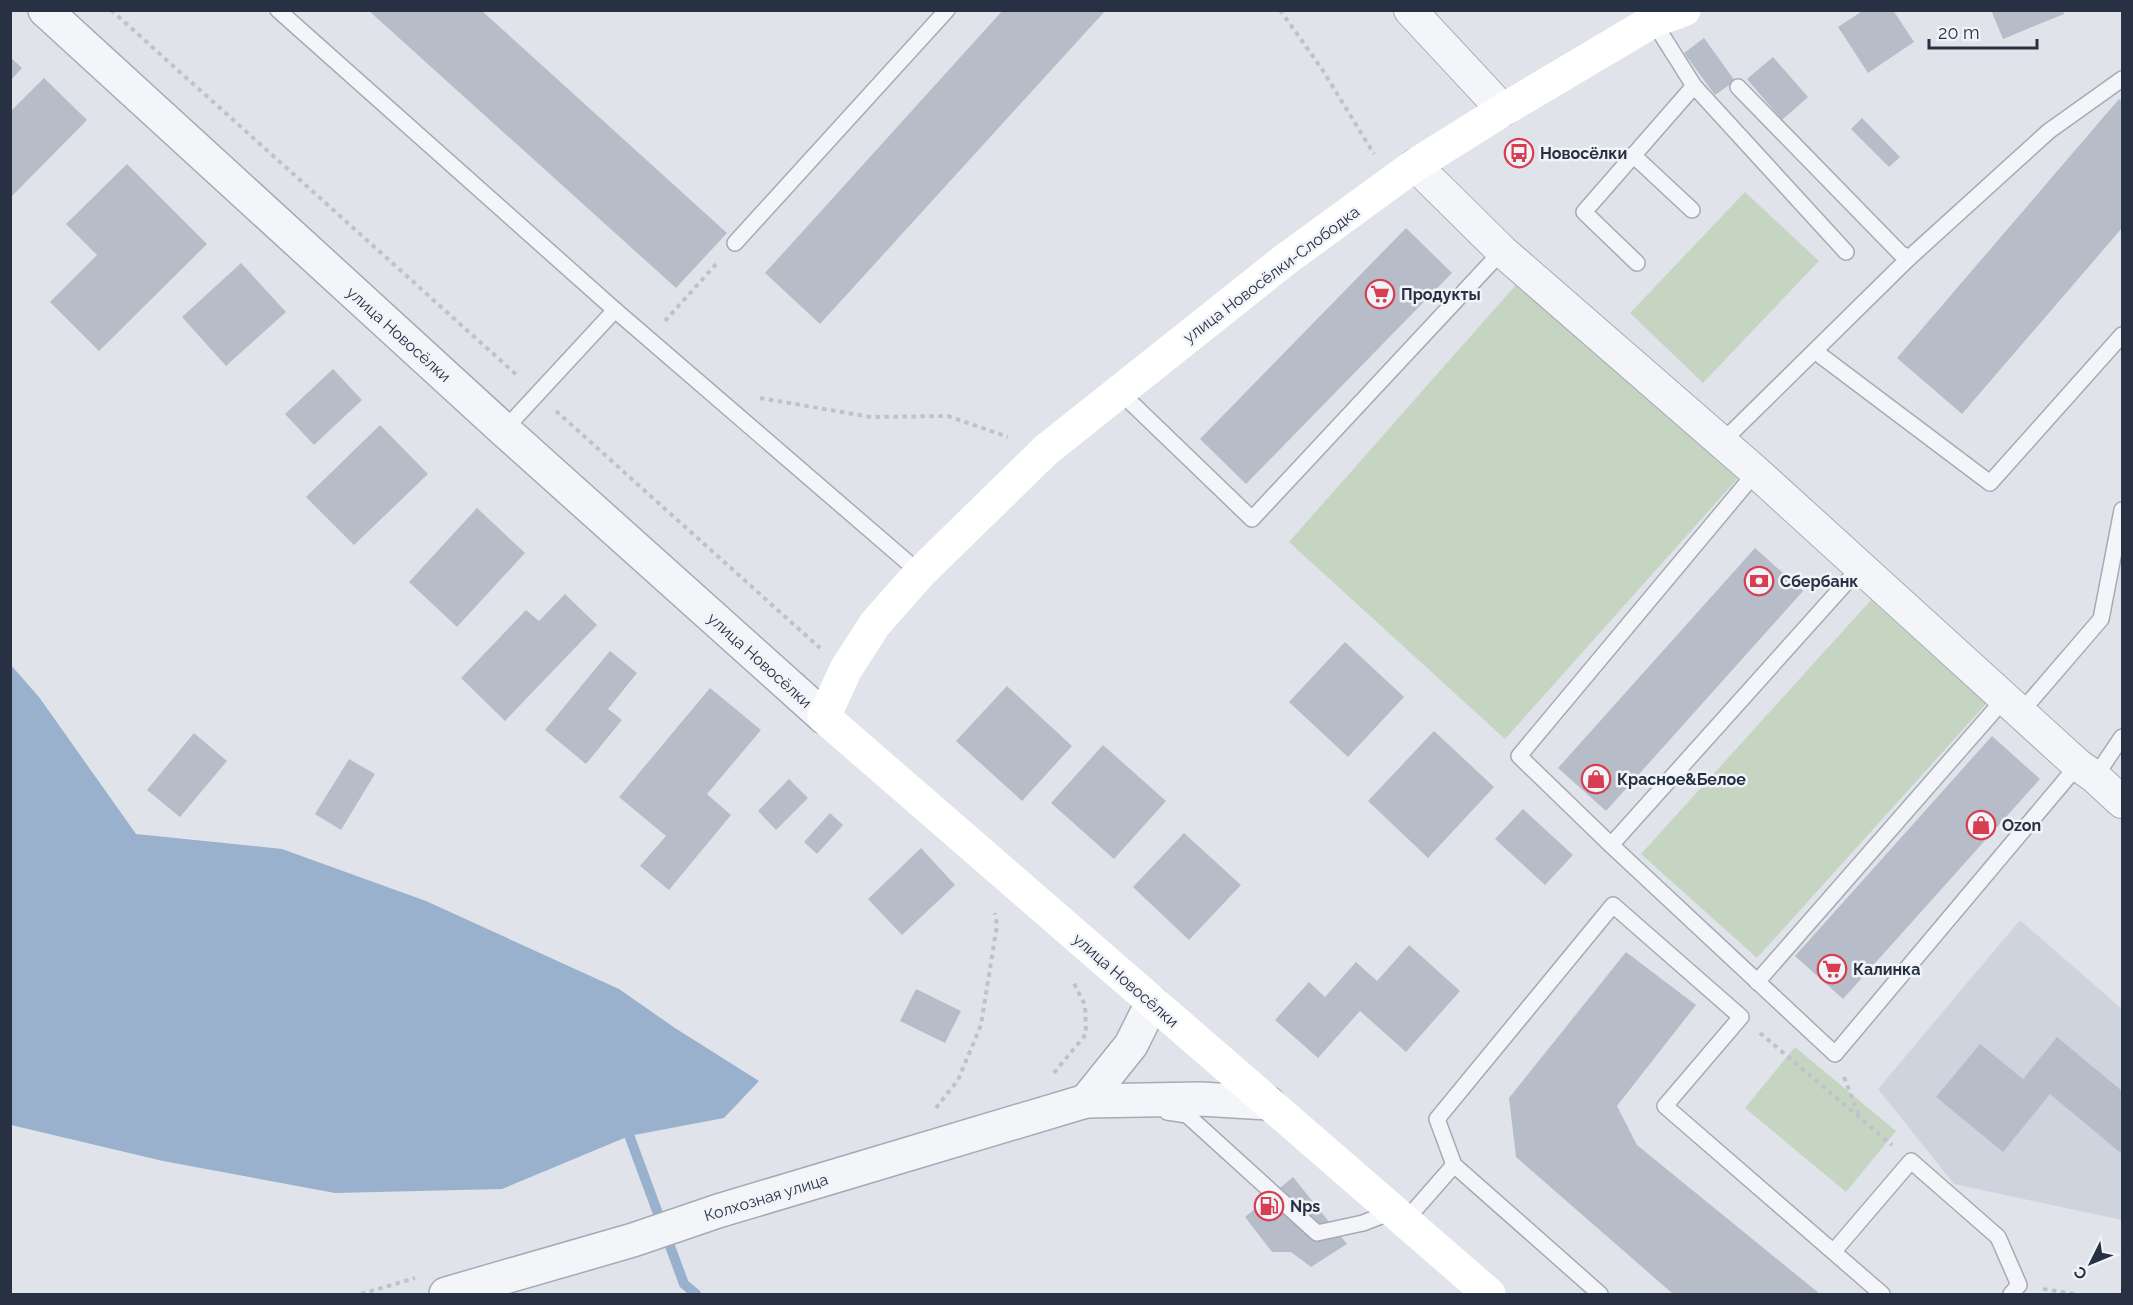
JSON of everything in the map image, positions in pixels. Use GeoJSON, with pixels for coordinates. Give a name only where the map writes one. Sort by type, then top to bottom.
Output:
{"type":"FeatureCollection","features":[{"type":"Feature","properties":{"kind":"main road","name":"улица Новосёлки-Слободка"},"geometry":{"type":"LineString","coordinates":[[824,717],[846,669],[875,624],[910,584],[1046,450],[1286,259],[1403,173],[1503,110],[1653,21],[1684,10]]}},
{"type":"Feature","properties":{"kind":"main road","name":"улица Новосёлки"},"geometry":{"type":"LineString","coordinates":[[824,717],[1489,1294]]}},
{"type":"Feature","properties":{"kind":"street","name":"улица Новосёлки"},"geometry":{"type":"LineString","coordinates":[[45,10],[504,430],[824,717]]}},
{"type":"Feature","properties":{"kind":"street"},"geometry":{"type":"LineString","coordinates":[[1410,10],[1503,110]]}},
{"type":"Feature","properties":{"kind":"street"},"geometry":{"type":"LineString","coordinates":[[1403,173],[1502,251],[1722,442],[2122,802]]}},
{"type":"Feature","properties":{"kind":"street"},"geometry":{"type":"LineString","coordinates":[[1086,1101],[1131,1045],[1152,1003]]}},
{"type":"Feature","properties":{"kind":"street","name":"Колхозная улица"},"geometry":{"type":"LineString","coordinates":[[446,1294],[633,1240],[718,1211],[1086,1101],[1201,1099],[1268,1103]]}},
{"type":"Feature","properties":{"kind":"lane"},"geometry":{"type":"LineString","coordinates":[[279,10],[648,339],[910,584]]}},
{"type":"Feature","properties":{"kind":"lane"},"geometry":{"type":"LineString","coordinates":[[735,243],[947,10]]}},
{"type":"Feature","properties":{"kind":"lane"},"geometry":{"type":"LineString","coordinates":[[1653,21],[1694,87],[1846,252]]}},
{"type":"Feature","properties":{"kind":"lane"},"geometry":{"type":"LineString","coordinates":[[1722,442],[1909,258],[2049,130],[2122,79]]}},
{"type":"Feature","properties":{"kind":"lane"},"geometry":{"type":"LineString","coordinates":[[1637,263],[1584,212],[1694,87]]}},
{"type":"Feature","properties":{"kind":"lane"},"geometry":{"type":"LineString","coordinates":[[1738,87],[1900,253],[1909,258]]}},
{"type":"Feature","properties":{"kind":"lane"},"geometry":{"type":"LineString","coordinates":[[1634,155],[1692,210]]}},
{"type":"Feature","properties":{"kind":"lane"},"geometry":{"type":"LineString","coordinates":[[1119,391],[1252,519],[1502,251]]}},
{"type":"Feature","properties":{"kind":"lane"},"geometry":{"type":"LineString","coordinates":[[504,430],[615,310]]}},
{"type":"Feature","properties":{"kind":"lane"},"geometry":{"type":"LineString","coordinates":[[1816,352],[1990,483],[2122,335]]}},
{"type":"Feature","properties":{"kind":"lane"},"geometry":{"type":"LineString","coordinates":[[1756,472],[1519,756],[1835,1054],[2086,771],[2122,737]]}},
{"type":"Feature","properties":{"kind":"lane"},"geometry":{"type":"LineString","coordinates":[[1757,982],[2013,705],[2101,619],[2122,510]]}},
{"type":"Feature","properties":{"kind":"lane"},"geometry":{"type":"LineString","coordinates":[[1611,845],[1861,566]]}},
{"type":"Feature","properties":{"kind":"lane"},"geometry":{"type":"LineString","coordinates":[[1600,1294],[1454,1165],[1437,1119],[1613,905],[1741,1017],[1665,1106],[1882,1294]]}},
{"type":"Feature","properties":{"kind":"lane"},"geometry":{"type":"LineString","coordinates":[[1086,1101],[1187,1115],[1317,1233],[1399,1216],[1454,1165]]}},
{"type":"Feature","properties":{"kind":"lane"},"geometry":{"type":"LineString","coordinates":[[1834,1251],[1911,1161],[1998,1237],[2015,1290]]}},
{"type":"Feature","properties":{"kind":"path"},"geometry":{"type":"LineString","coordinates":[[111,10],[793,625],[846,669]]}},
{"type":"Feature","properties":{"kind":"path"},"geometry":{"type":"LineString","coordinates":[[1280,10],[1322,69],[1403,173]]}},
{"type":"Feature","properties":{"kind":"path"},"geometry":{"type":"LineString","coordinates":[[648,339],[735,243]]}},
{"type":"Feature","properties":{"kind":"path"},"geometry":{"type":"LineString","coordinates":[[759,398],[871,417],[948,416],[1046,450]]}},
{"type":"Feature","properties":{"kind":"path"},"geometry":{"type":"LineString","coordinates":[[933,1112],[958,1080],[981,1025],[997,925],[984,856]]}},
{"type":"Feature","properties":{"kind":"path"},"geometry":{"type":"LineString","coordinates":[[1047,1081],[1086,1034],[1085,1005],[1077,986],[1070,978]]}},
{"type":"Feature","properties":{"kind":"path"},"geometry":{"type":"LineString","coordinates":[[1741,1017],[1911,1161]]}},
{"type":"Feature","properties":{"kind":"path"},"geometry":{"type":"LineString","coordinates":[[1835,1054],[1860,1119]]}},
{"type":"Feature","properties":{"kind":"path"},"geometry":{"type":"LineString","coordinates":[[2015,1290],[2075,1294]]}},
{"type":"Feature","properties":{"kind":"shaded area"},"geometry":{"type":"Polygon","coordinates":[[[2020,920],[2122,1009],[2122,1220],[1954,1184],[1878,1089],[2020,920]]]}},
{"type":"Feature","properties":{"kind":"green space"},"geometry":{"type":"Polygon","coordinates":[[[1745,192],[1819,261],[1703,383],[1630,313],[1745,192]]]}},
{"type":"Feature","properties":{"kind":"green space"},"geometry":{"type":"Polygon","coordinates":[[[1521,279],[1739,477],[1505,739],[1289,542],[1521,279]]]}},
{"type":"Feature","properties":{"kind":"green space"},"geometry":{"type":"Polygon","coordinates":[[[1871,600],[1986,704],[1757,958],[1641,854],[1871,600]]]}},
{"type":"Feature","properties":{"kind":"green space"},"geometry":{"type":"Polygon","coordinates":[[[1795,1047],[1896,1131],[1846,1192],[1745,1108],[1795,1047]]]}},
{"type":"Feature","properties":{"kind":"water"},"geometry":{"type":"Polygon","coordinates":[[[10,664],[39,697],[136,834],[282,849],[426,901],[619,989],[675,1028],[759,1081],[724,1118],[629,1136],[502,1189],[335,1193],[163,1161],[11,1125],[10,664]]]}},
{"type":"Feature","properties":{"kind":"building"},"geometry":{"type":"Polygon","coordinates":[[[368,10],[481,10],[727,233],[676,288],[368,10]]]}},
{"type":"Feature","properties":{"kind":"building"},"geometry":{"type":"Polygon","coordinates":[[[1003,10],[1106,10],[820,324],[765,273],[1003,10]]]}},
{"type":"Feature","properties":{"kind":"building"},"geometry":{"type":"Polygon","coordinates":[[[1864,10],[1893,10],[1914,42],[1868,73],[1838,27],[1864,10]]]}},
{"type":"Feature","properties":{"kind":"building"},"geometry":{"type":"Polygon","coordinates":[[[1991,10],[2063,10],[2064,14],[2003,39],[1991,10]]]}},
{"type":"Feature","properties":{"kind":"building"},"geometry":{"type":"Polygon","coordinates":[[[1704,38],[1735,81],[1715,95],[1684,53],[1704,38]]]}},
{"type":"Feature","properties":{"kind":"building"},"geometry":{"type":"Polygon","coordinates":[[[10,57],[22,68],[10,81],[10,57]]]}},
{"type":"Feature","properties":{"kind":"building"},"geometry":{"type":"Polygon","coordinates":[[[1773,57],[1808,97],[1782,120],[1747,79],[1773,57]]]}},
{"type":"Feature","properties":{"kind":"building"},"geometry":{"type":"Polygon","coordinates":[[[44,78],[87,120],[12,196],[10,194],[10,112],[44,78]]]}},
{"type":"Feature","properties":{"kind":"building"},"geometry":{"type":"Polygon","coordinates":[[[2119,99],[2122,102],[2122,228],[1962,414],[1897,358],[2119,99]]]}},
{"type":"Feature","properties":{"kind":"building"},"geometry":{"type":"Polygon","coordinates":[[[1862,118],[1900,157],[1889,167],[1851,129],[1862,118]]]}},
{"type":"Feature","properties":{"kind":"building"},"geometry":{"type":"Polygon","coordinates":[[[127,164],[207,244],[99,351],[50,302],[97,255],[66,224],[127,164]]]}},
{"type":"Feature","properties":{"kind":"building"},"geometry":{"type":"Polygon","coordinates":[[[1406,228],[1452,273],[1246,484],[1200,439],[1406,228]]]}},
{"type":"Feature","properties":{"kind":"building"},"geometry":{"type":"Polygon","coordinates":[[[241,263],[286,312],[226,366],[182,317],[241,263]]]}},
{"type":"Feature","properties":{"kind":"building"},"geometry":{"type":"Polygon","coordinates":[[[333,369],[362,400],[314,445],[285,414],[333,369]]]}},
{"type":"Feature","properties":{"kind":"building"},"geometry":{"type":"Polygon","coordinates":[[[380,425],[428,474],[354,545],[306,497],[380,425]]]}},
{"type":"Feature","properties":{"kind":"building"},"geometry":{"type":"Polygon","coordinates":[[[477,508],[525,553],[457,627],[409,582],[477,508]]]}},
{"type":"Feature","properties":{"kind":"building"},"geometry":{"type":"Polygon","coordinates":[[[1755,548],[1803,591],[1606,811],[1558,768],[1755,548]]]}},
{"type":"Feature","properties":{"kind":"building"},"geometry":{"type":"Polygon","coordinates":[[[565,594],[597,625],[505,721],[461,678],[526,610],[539,621],[565,594]]]}},
{"type":"Feature","properties":{"kind":"building"},"geometry":{"type":"Polygon","coordinates":[[[1345,642],[1404,697],[1348,757],[1289,702],[1345,642]]]}},
{"type":"Feature","properties":{"kind":"building"},"geometry":{"type":"Polygon","coordinates":[[[610,651],[637,673],[608,709],[622,720],[586,764],[545,730],[610,651]]]}},
{"type":"Feature","properties":{"kind":"building"},"geometry":{"type":"Polygon","coordinates":[[[1007,686],[1072,746],[1022,801],[956,741],[1007,686]]]}},
{"type":"Feature","properties":{"kind":"building"},"geometry":{"type":"Polygon","coordinates":[[[710,688],[761,730],[707,794],[731,815],[669,890],[640,866],[666,836],[619,797],[710,688]]]}},
{"type":"Feature","properties":{"kind":"building"},"geometry":{"type":"Polygon","coordinates":[[[1434,731],[1494,787],[1428,858],[1368,801],[1434,731]]]}},
{"type":"Feature","properties":{"kind":"building"},"geometry":{"type":"Polygon","coordinates":[[[194,733],[227,761],[180,817],[147,790],[194,733]]]}},
{"type":"Feature","properties":{"kind":"building"},"geometry":{"type":"Polygon","coordinates":[[[1992,736],[2040,779],[1843,999],[1795,956],[1992,736]]]}},
{"type":"Feature","properties":{"kind":"building"},"geometry":{"type":"Polygon","coordinates":[[[1103,745],[1166,801],[1114,859],[1051,803],[1103,745]]]}},
{"type":"Feature","properties":{"kind":"building"},"geometry":{"type":"Polygon","coordinates":[[[349,759],[375,774],[341,830],[315,814],[349,759]]]}},
{"type":"Feature","properties":{"kind":"building"},"geometry":{"type":"Polygon","coordinates":[[[789,779],[808,798],[776,830],[758,811],[789,779]]]}},
{"type":"Feature","properties":{"kind":"building"},"geometry":{"type":"Polygon","coordinates":[[[1523,809],[1573,855],[1545,885],[1495,839],[1523,809]]]}},
{"type":"Feature","properties":{"kind":"building"},"geometry":{"type":"Polygon","coordinates":[[[830,813],[843,825],[817,854],[804,842],[830,813]]]}},
{"type":"Feature","properties":{"kind":"building"},"geometry":{"type":"Polygon","coordinates":[[[1184,833],[1241,885],[1189,940],[1133,887],[1184,833]]]}},
{"type":"Feature","properties":{"kind":"building"},"geometry":{"type":"Polygon","coordinates":[[[921,848],[955,885],[902,935],[868,899],[921,848]]]}},
{"type":"Feature","properties":{"kind":"building"},"geometry":{"type":"Polygon","coordinates":[[[1409,945],[1460,991],[1406,1052],[1360,1011],[1318,1058],[1275,1020],[1309,982],[1325,997],[1356,962],[1377,981],[1409,945]]]}},
{"type":"Feature","properties":{"kind":"building"},"geometry":{"type":"Polygon","coordinates":[[[1626,952],[1696,1005],[1617,1106],[1637,1145],[1820,1294],[1673,1294],[1516,1157],[1509,1098],[1626,952]]]}},
{"type":"Feature","properties":{"kind":"building"},"geometry":{"type":"Polygon","coordinates":[[[916,989],[961,1011],[945,1043],[900,1021],[916,989]]]}},
{"type":"Feature","properties":{"kind":"building"},"geometry":{"type":"Polygon","coordinates":[[[2057,1037],[2122,1091],[2122,1154],[2050,1094],[2003,1152],[1936,1097],[1980,1044],[2023,1079],[2057,1037]]]}},
{"type":"Feature","properties":{"kind":"building"},"geometry":{"type":"Polygon","coordinates":[[[1293,1177],[1347,1244],[1311,1267],[1291,1252],[1272,1252],[1245,1217],[1293,1177]]]}},
{"type":"Feature","properties":{"kind":"waterway"},"geometry":{"type":"LineString","coordinates":[[625,1124],[684,1284],[696,1294]]}},
{"type":"Feature","properties":{"kind":"place","name":"Новосёлки"},"geometry":{"type":"Point","coordinates":[1519,153]}},
{"type":"Feature","properties":{"kind":"place","name":"Продукты"},"geometry":{"type":"Point","coordinates":[1380,294]}},
{"type":"Feature","properties":{"kind":"place","name":"Сбербанк"},"geometry":{"type":"Point","coordinates":[1759,581]}},
{"type":"Feature","properties":{"kind":"place","name":"Красное&Белое"},"geometry":{"type":"Point","coordinates":[1596,779]}},
{"type":"Feature","properties":{"kind":"place","name":"Ozon"},"geometry":{"type":"Point","coordinates":[1981,825]}},
{"type":"Feature","properties":{"kind":"place","name":"Калинка"},"geometry":{"type":"Point","coordinates":[1832,969]}},
{"type":"Feature","properties":{"kind":"place","name":"Nps"},"geometry":{"type":"Point","coordinates":[1269,1206]}}]}
